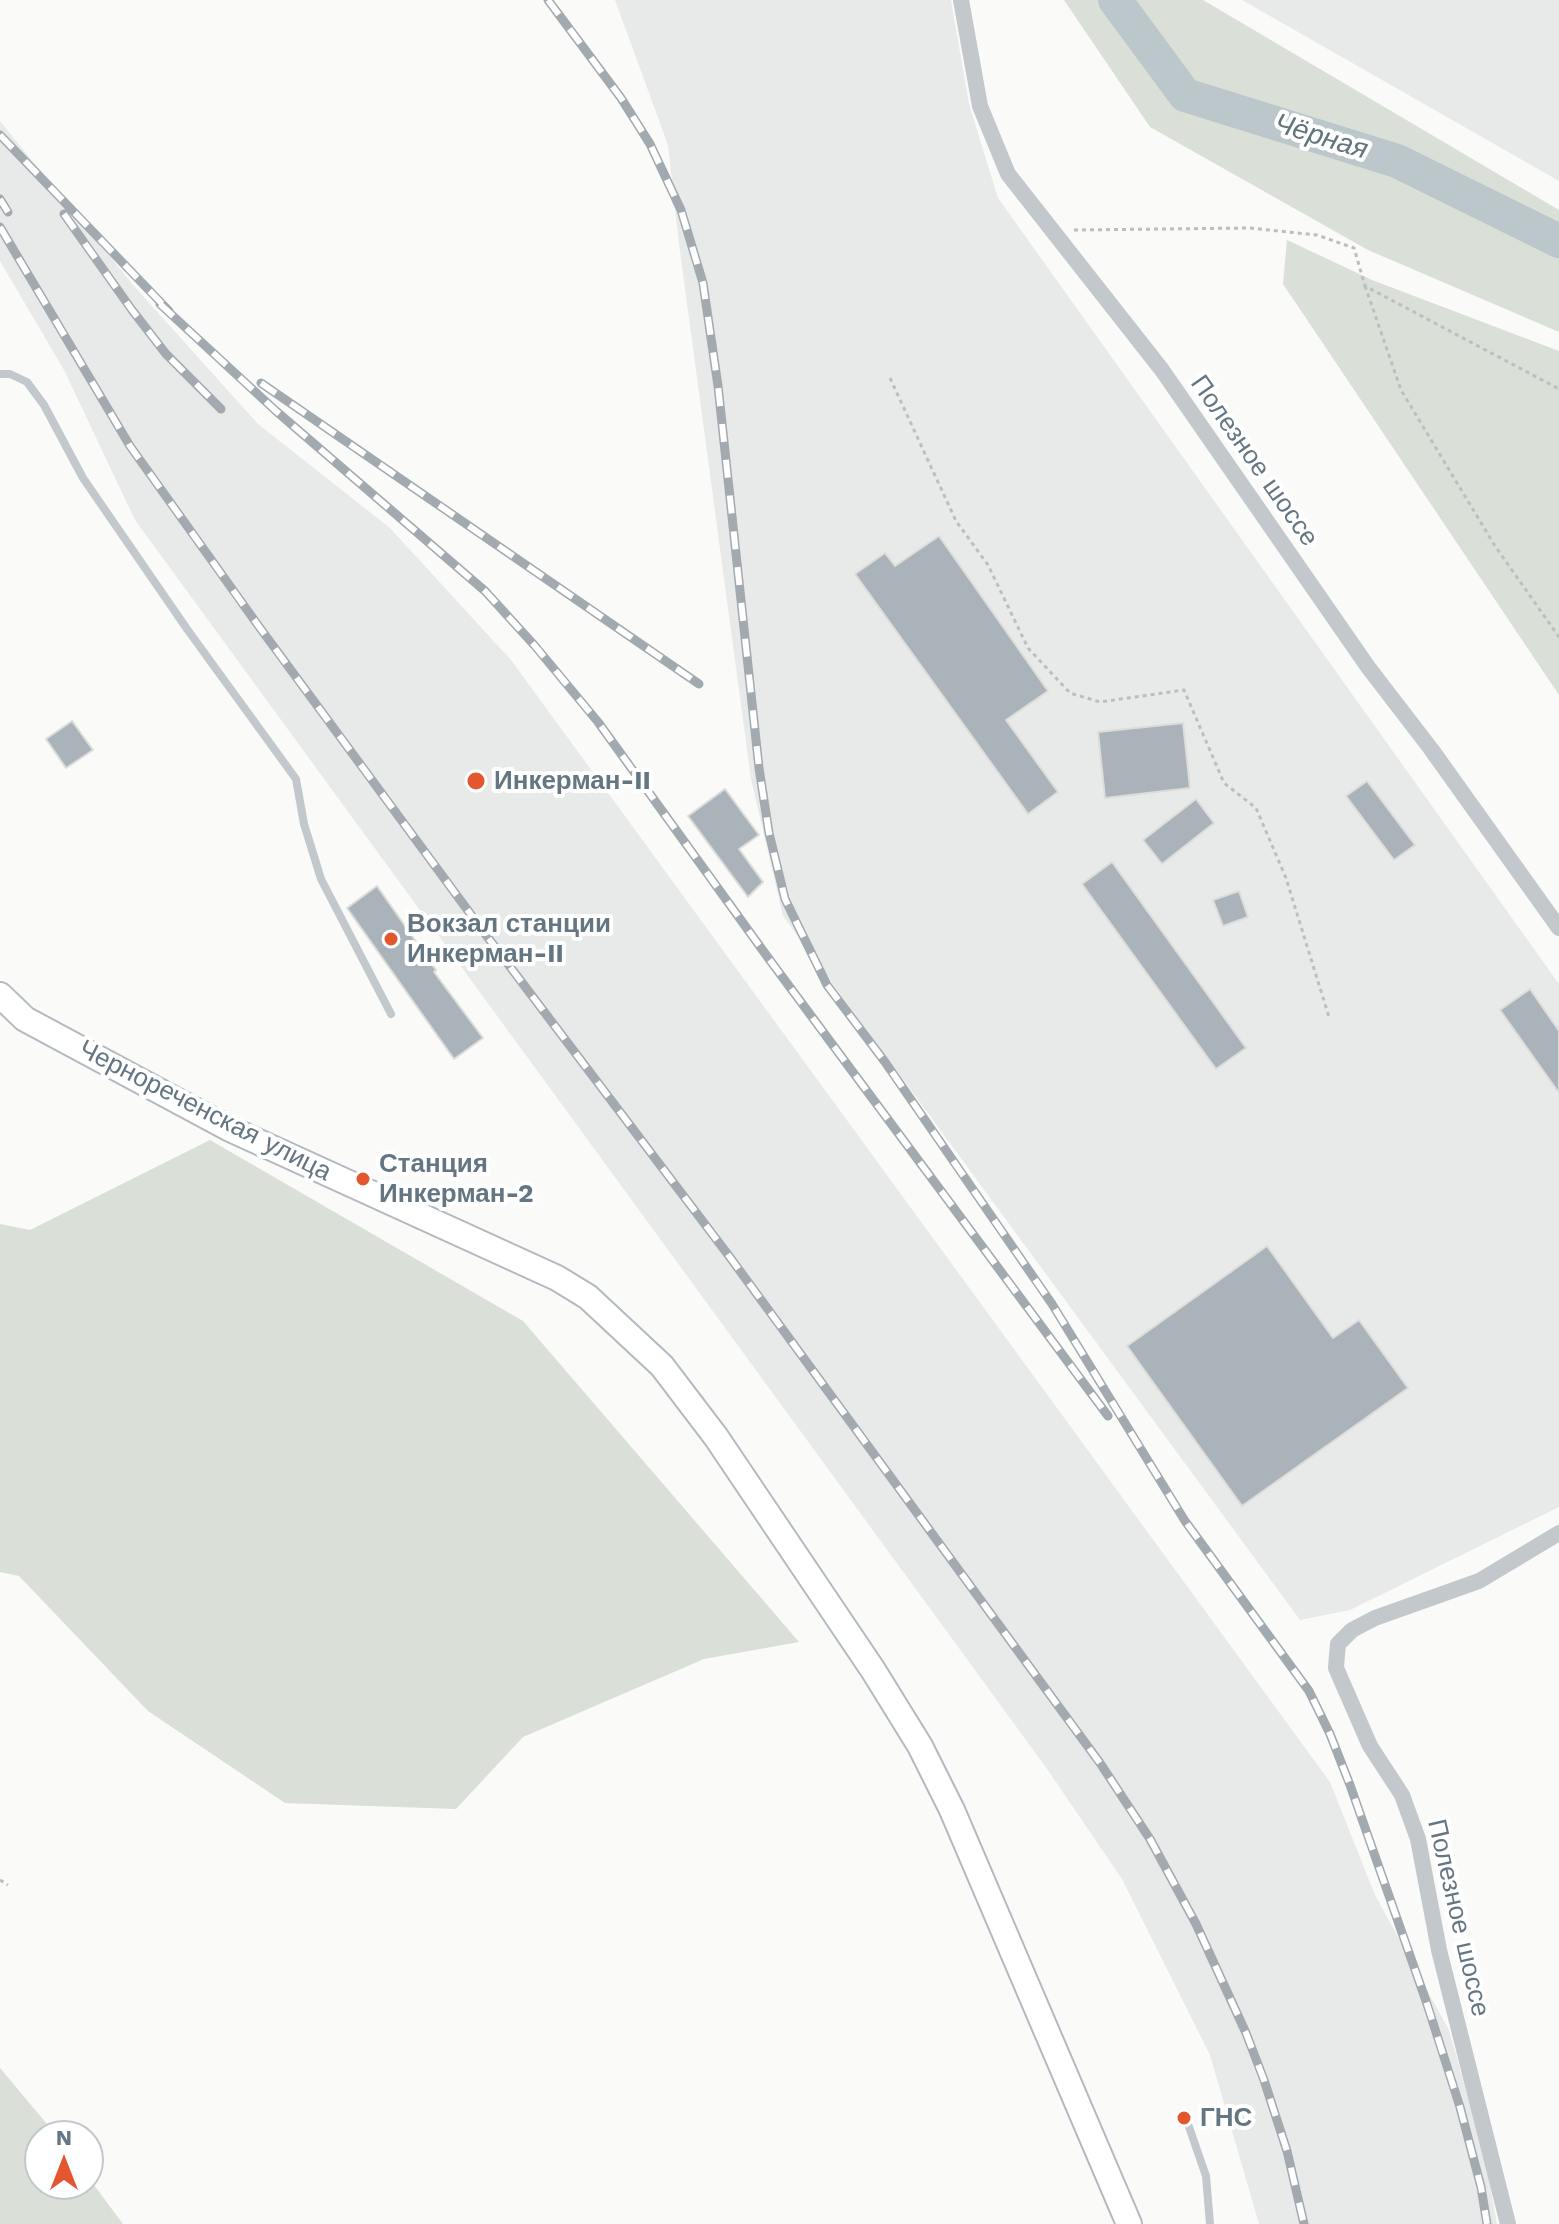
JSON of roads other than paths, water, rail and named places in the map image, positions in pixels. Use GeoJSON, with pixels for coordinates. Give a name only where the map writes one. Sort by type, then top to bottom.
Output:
{"type":"FeatureCollection","features":[{"type":"Feature","properties":{"kind":"main road","name":"Чернореченская улица"},"geometry":{"type":"LineString","coordinates":[[0,995],[25,1019],[228,1128],[557,1278],[588,1297],[662,1366],[855,1644],[920,1746],[952,1810],[1127,2220]]}},
{"type":"Feature","properties":{"kind":"street","name":"Полезное шоссе"},"geometry":{"type":"LineString","coordinates":[[961,0],[980,106],[1008,174],[1162,370],[1368,667],[1431,749],[1559,928]]}},
{"type":"Feature","properties":{"kind":"street","name":"Полезное шоссе"},"geometry":{"type":"LineString","coordinates":[[1508,2224],[1439,1950],[1418,1839],[1402,1795],[1370,1746],[1336,1668],[1338,1644],[1352,1630],[1375,1618],[1479,1581],[1559,1533]]}},
{"type":"Feature","properties":{"kind":"lane"},"geometry":{"type":"LineString","coordinates":[[0,374],[10,374],[27,382],[44,405],[83,478],[296,779],[304,824],[321,879],[391,1014]]}},
{"type":"Feature","properties":{"kind":"lane"},"geometry":{"type":"LineString","coordinates":[[1188,2124],[1206,2176],[1210,2224]]}},
{"type":"Feature","properties":{"kind":"waterway","name":"Чёрная"},"geometry":{"type":"LineString","coordinates":[[1115,0],[1185,95],[1397,161],[1559,241]]}},
{"type":"Feature","properties":{"kind":"railway"},"geometry":{"type":"LineString","coordinates":[[548,0],[621,98],[650,144],[681,210],[703,283],[718,386],[759,768],[769,833],[785,899],[827,985],[885,1062],[1052,1304],[1185,1521],[1309,1691],[1350,1785],[1426,2001],[1460,2107],[1481,2187],[1487,2224]]}},
{"type":"Feature","properties":{"kind":"railway"},"geometry":{"type":"LineString","coordinates":[[0,135],[169,311]]}},
{"type":"Feature","properties":{"kind":"railway"},"geometry":{"type":"LineString","coordinates":[[0,199],[8,212]]}},
{"type":"Feature","properties":{"kind":"railway"},"geometry":{"type":"LineString","coordinates":[[64,214],[166,354],[221,409]]}},
{"type":"Feature","properties":{"kind":"railway"},"geometry":{"type":"LineString","coordinates":[[0,227],[130,446],[483,931],[729,1256],[1100,1763],[1150,1839],[1196,1924],[1246,2033],[1287,2151],[1304,2224]]}},
{"type":"Feature","properties":{"kind":"railway"},"geometry":{"type":"LineString","coordinates":[[160,304],[276,411],[485,591],[535,646],[598,722],[769,959],[1108,1416]]}},
{"type":"Feature","properties":{"kind":"railway"},"geometry":{"type":"LineString","coordinates":[[261,383],[699,684]]}},
{"type":"Feature","properties":{"kind":"place","name":"Инкерман-II"},"geometry":{"type":"Point","coordinates":[476,781]}},
{"type":"Feature","properties":{"kind":"place","name":"Вокзал станции Инкерман-II"},"geometry":{"type":"Point","coordinates":[391,939]}},
{"type":"Feature","properties":{"kind":"place","name":"Станция Инкерман-2"},"geometry":{"type":"Point","coordinates":[363,1179]}},
{"type":"Feature","properties":{"kind":"place","name":"ГНС"},"geometry":{"type":"Point","coordinates":[1184,2118]}}]}
